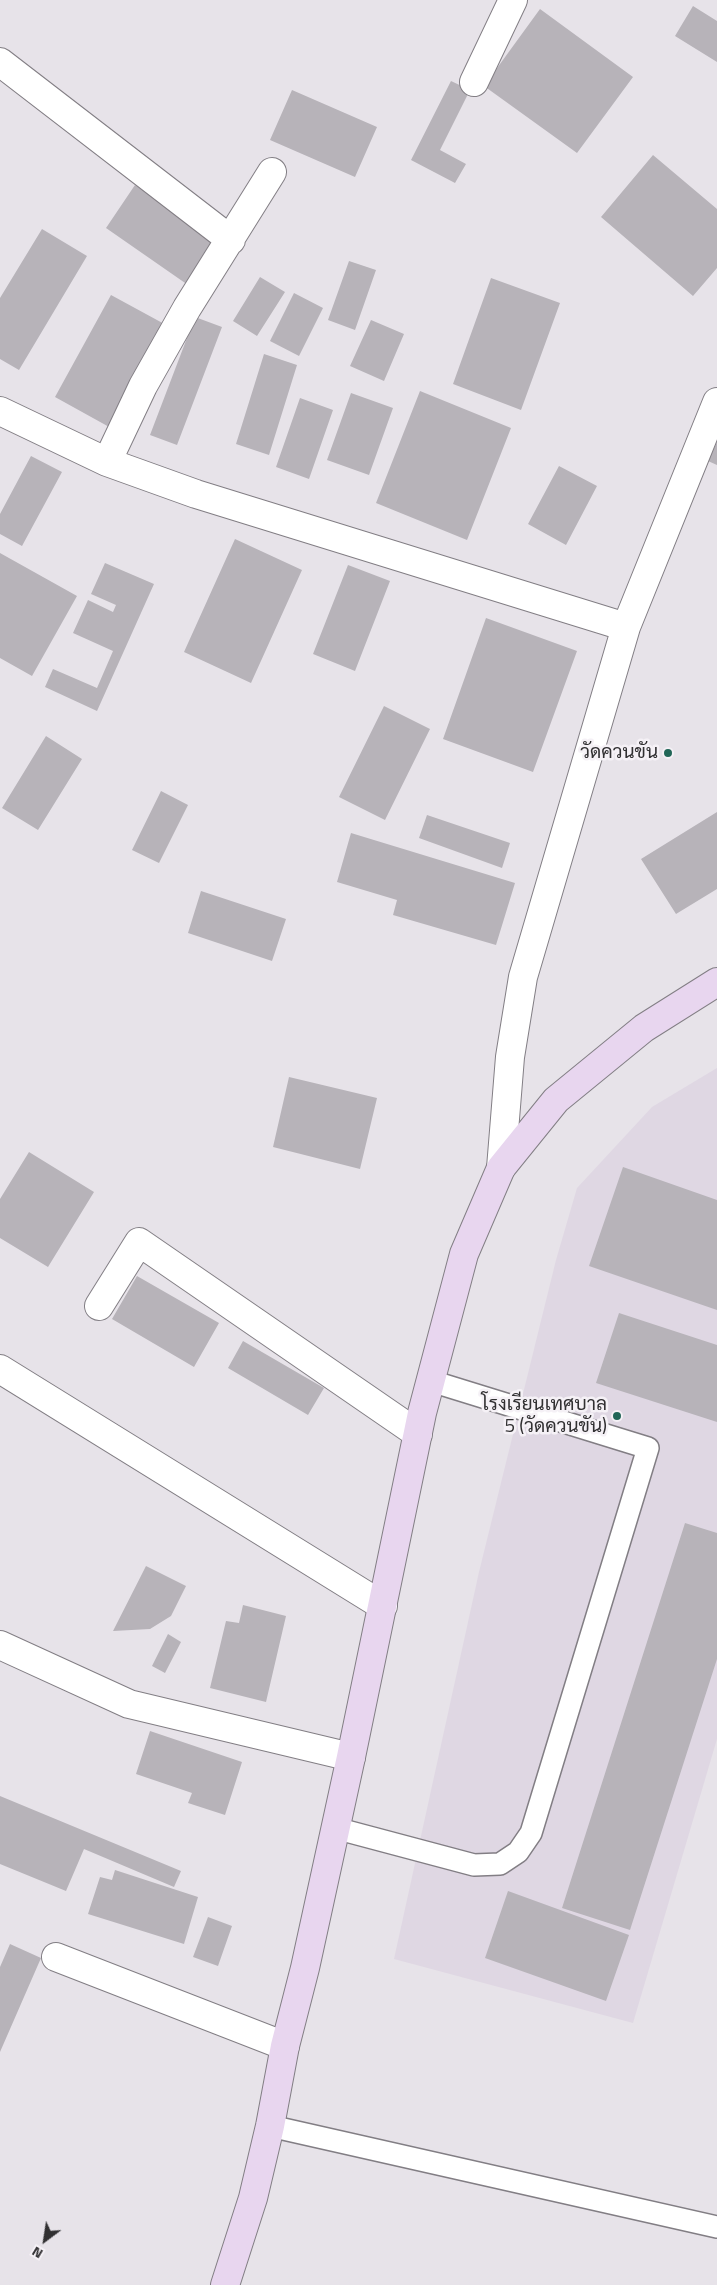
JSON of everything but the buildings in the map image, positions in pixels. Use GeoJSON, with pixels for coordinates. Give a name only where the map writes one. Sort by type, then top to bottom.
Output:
{"type":"FeatureCollection","features":[{"type":"Feature","properties":{"kind":"main road"},"geometry":{"type":"LineString","coordinates":[[225,2285],[254,2198],[285,2046],[305,1968],[351,1757],[418,1434],[464,1254],[501,1168],[556,1100],[644,1028],[717,982]]}},
{"type":"Feature","properties":{"kind":"main road"},"geometry":{"type":"LineString","coordinates":[[244,2285],[254,2198]]}},
{"type":"Feature","properties":{"kind":"street"},"geometry":{"type":"LineString","coordinates":[[474,82],[513,0]]}},
{"type":"Feature","properties":{"kind":"street"},"geometry":{"type":"LineString","coordinates":[[0,62],[231,240]]}},
{"type":"Feature","properties":{"kind":"street"},"geometry":{"type":"LineString","coordinates":[[107,462],[143,386],[187,308],[272,172]]}},
{"type":"Feature","properties":{"kind":"street"},"geometry":{"type":"LineString","coordinates":[[501,1168],[510,1057],[523,977],[626,627],[717,402]]}},
{"type":"Feature","properties":{"kind":"street"},"geometry":{"type":"LineString","coordinates":[[0,411],[107,462],[196,494],[626,627]]}},
{"type":"Feature","properties":{"kind":"street"},"geometry":{"type":"LineString","coordinates":[[99,1306],[139,1242],[418,1434]]}},
{"type":"Feature","properties":{"kind":"street"},"geometry":{"type":"LineString","coordinates":[[0,1369],[383,1606]]}},
{"type":"Feature","properties":{"kind":"street"},"geometry":{"type":"LineString","coordinates":[[0,1645],[129,1704],[351,1757]]}},
{"type":"Feature","properties":{"kind":"street"},"geometry":{"type":"LineString","coordinates":[[56,1957],[285,2046]]}},
{"type":"Feature","properties":{"kind":"lane"},"geometry":{"type":"LineString","coordinates":[[335,1828],[474,1865],[500,1864],[518,1852],[531,1833],[648,1448],[430,1381]]}},
{"type":"Feature","properties":{"kind":"lane"},"geometry":{"type":"LineString","coordinates":[[270,2126],[717,2227]]}},
{"type":"Feature","properties":{"kind":"shaded area","name":"โรงเรียนเทศบาล 5 (วัดควนขัน)"},"geometry":{"type":"Polygon","coordinates":[[[717,1068],[717,1739],[633,2023],[394,1959],[479,1572],[556,1260],[577,1188],[652,1107],[717,1068]]]}},
{"type":"Feature","properties":{"kind":"place","name":"วัดควนขัน"},"geometry":{"type":"Point","coordinates":[668,753]}},
{"type":"Feature","properties":{"kind":"place","name":"โรงเรียนเทศบาล 5 (วัดควนขัน)"},"geometry":{"type":"Point","coordinates":[617,1416]}}]}
